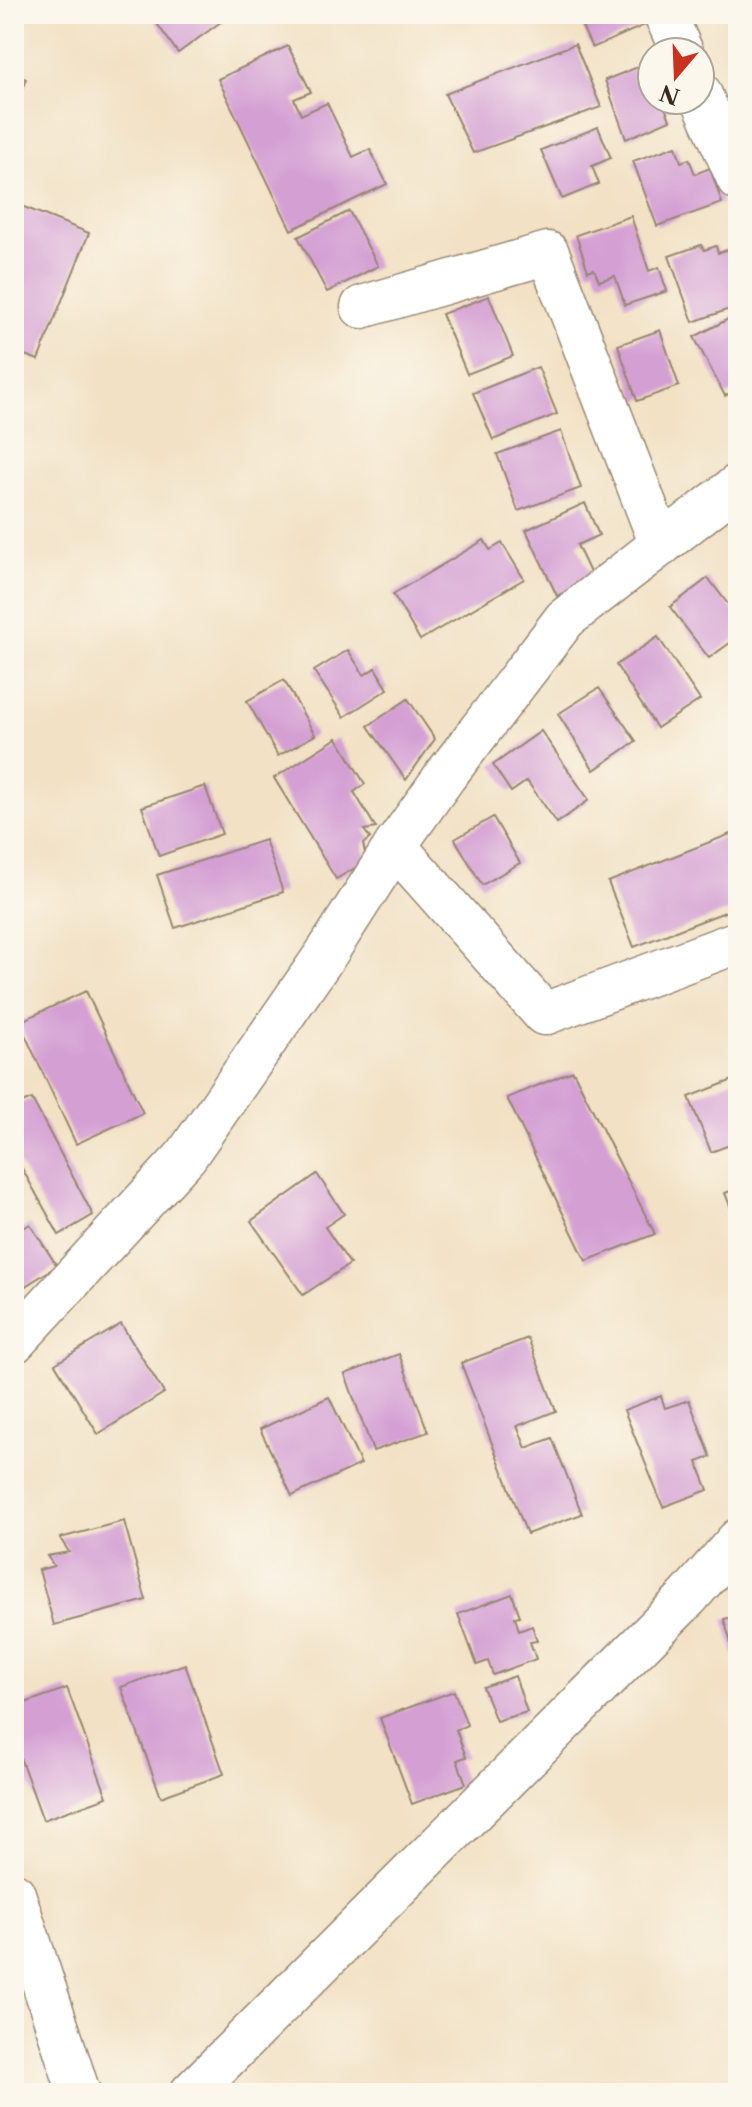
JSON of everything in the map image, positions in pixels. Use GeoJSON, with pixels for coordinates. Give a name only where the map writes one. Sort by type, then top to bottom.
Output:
{"type":"FeatureCollection","features":[{"type":"Feature","properties":{"kind":"street"},"geometry":{"type":"LineString","coordinates":[[665,14],[675,36]]}},
{"type":"Feature","properties":{"kind":"street"},"geometry":{"type":"LineString","coordinates":[[710,116],[738,179]]}},
{"type":"Feature","properties":{"kind":"street"},"geometry":{"type":"LineString","coordinates":[[362,307],[548,253],[661,545]]}},
{"type":"Feature","properties":{"kind":"street"},"geometry":{"type":"LineString","coordinates":[[14,1342],[186,1156],[328,951],[395,846],[565,619],[661,545],[732,505]]}},
{"type":"Feature","properties":{"kind":"street"},"geometry":{"type":"LineString","coordinates":[[395,846],[544,1014],[738,942]]}},
{"type":"Feature","properties":{"kind":"street"},"geometry":{"type":"LineString","coordinates":[[191,2093],[688,1597],[738,1540]]}},
{"type":"Feature","properties":{"kind":"street"},"geometry":{"type":"LineString","coordinates":[[14,1894],[79,2093]]}},
{"type":"Feature","properties":{"kind":"building"},"geometry":{"type":"Polygon","coordinates":[[[150,14],[227,14],[229,16],[178,53],[150,14]]]}},
{"type":"Feature","properties":{"kind":"building"},"geometry":{"type":"Polygon","coordinates":[[[576,14],[641,14],[645,25],[592,48],[576,14]]]}},
{"type":"Feature","properties":{"kind":"building"},"geometry":{"type":"Polygon","coordinates":[[[575,44],[601,107],[473,153],[445,94],[575,44]]]}},
{"type":"Feature","properties":{"kind":"building"},"geometry":{"type":"Polygon","coordinates":[[[288,46],[311,92],[294,99],[301,115],[327,103],[353,157],[370,149],[387,184],[291,230],[218,79],[288,46]]]}},
{"type":"Feature","properties":{"kind":"building"},"geometry":{"type":"Polygon","coordinates":[[[636,68],[636,116],[668,116],[670,120],[626,139],[605,80],[636,68]]]}},
{"type":"Feature","properties":{"kind":"building"},"geometry":{"type":"Polygon","coordinates":[[[14,74],[26,79],[14,110],[14,74]]]}},
{"type":"Feature","properties":{"kind":"building"},"geometry":{"type":"Polygon","coordinates":[[[598,127],[611,158],[592,166],[599,184],[562,199],[541,150],[598,127]]]}},
{"type":"Feature","properties":{"kind":"building"},"geometry":{"type":"Polygon","coordinates":[[[676,146],[681,162],[689,159],[695,174],[710,168],[722,203],[657,226],[633,161],[676,146]]]}},
{"type":"Feature","properties":{"kind":"building"},"geometry":{"type":"Polygon","coordinates":[[[14,203],[89,233],[38,360],[14,351],[14,203]]]}},
{"type":"Feature","properties":{"kind":"building"},"geometry":{"type":"Polygon","coordinates":[[[349,211],[378,266],[327,292],[298,237],[349,211]]]}},
{"type":"Feature","properties":{"kind":"building"},"geometry":{"type":"Polygon","coordinates":[[[631,216],[649,271],[659,267],[667,291],[625,305],[615,276],[599,281],[594,269],[588,271],[576,235],[631,216]]]}},
{"type":"Feature","properties":{"kind":"building"},"geometry":{"type":"Polygon","coordinates":[[[701,245],[704,250],[716,246],[718,253],[729,249],[738,274],[738,306],[693,322],[669,256],[701,245]]]}},
{"type":"Feature","properties":{"kind":"building"},"geometry":{"type":"Polygon","coordinates":[[[489,296],[513,356],[467,374],[442,314],[489,296]]]}},
{"type":"Feature","properties":{"kind":"building"},"geometry":{"type":"Polygon","coordinates":[[[738,314],[738,389],[725,396],[694,337],[738,314]]]}},
{"type":"Feature","properties":{"kind":"building"},"geometry":{"type":"Polygon","coordinates":[[[660,330],[679,386],[637,401],[618,345],[660,330]]]}},
{"type":"Feature","properties":{"kind":"building"},"geometry":{"type":"Polygon","coordinates":[[[538,367],[557,414],[493,440],[473,393],[538,367]]]}},
{"type":"Feature","properties":{"kind":"building"},"geometry":{"type":"Polygon","coordinates":[[[561,431],[581,488],[518,511],[497,454],[561,431]]]}},
{"type":"Feature","properties":{"kind":"building"},"geometry":{"type":"Polygon","coordinates":[[[585,503],[599,535],[577,545],[593,579],[557,596],[526,530],[585,503]]]}},
{"type":"Feature","properties":{"kind":"building"},"geometry":{"type":"Polygon","coordinates":[[[484,540],[490,550],[502,543],[524,579],[420,640],[393,594],[484,540]]]}},
{"type":"Feature","properties":{"kind":"building"},"geometry":{"type":"Polygon","coordinates":[[[708,578],[738,617],[738,637],[709,658],[670,607],[708,578]]]}},
{"type":"Feature","properties":{"kind":"building"},"geometry":{"type":"Polygon","coordinates":[[[658,637],[700,700],[657,728],[616,665],[658,637]]]}},
{"type":"Feature","properties":{"kind":"building"},"geometry":{"type":"Polygon","coordinates":[[[348,650],[364,675],[375,668],[388,689],[344,717],[314,671],[348,650]]]}},
{"type":"Feature","properties":{"kind":"building"},"geometry":{"type":"Polygon","coordinates":[[[284,680],[315,735],[278,756],[247,701],[284,680]]]}},
{"type":"Feature","properties":{"kind":"building"},"geometry":{"type":"Polygon","coordinates":[[[599,688],[636,741],[594,770],[558,714],[599,688]]]}},
{"type":"Feature","properties":{"kind":"building"},"geometry":{"type":"Polygon","coordinates":[[[408,699],[435,739],[406,780],[368,726],[408,699]]]}},
{"type":"Feature","properties":{"kind":"building"},"geometry":{"type":"Polygon","coordinates":[[[541,731],[589,800],[557,823],[527,781],[511,792],[493,765],[541,731]]]}},
{"type":"Feature","properties":{"kind":"building"},"geometry":{"type":"Polygon","coordinates":[[[337,738],[365,784],[354,792],[376,828],[364,830],[370,838],[363,844],[367,861],[336,879],[274,778],[337,738]]]}},
{"type":"Feature","properties":{"kind":"building"},"geometry":{"type":"Polygon","coordinates":[[[205,786],[222,834],[159,856],[142,807],[205,786]]]}},
{"type":"Feature","properties":{"kind":"building"},"geometry":{"type":"Polygon","coordinates":[[[493,817],[520,863],[482,885],[455,839],[493,817]]]}},
{"type":"Feature","properties":{"kind":"building"},"geometry":{"type":"Polygon","coordinates":[[[738,831],[738,907],[634,947],[608,882],[738,831]]]}},
{"type":"Feature","properties":{"kind":"building"},"geometry":{"type":"Polygon","coordinates":[[[265,840],[283,892],[175,928],[157,875],[265,840]]]}},
{"type":"Feature","properties":{"kind":"building"},"geometry":{"type":"Polygon","coordinates":[[[86,991],[143,1113],[76,1144],[19,1022],[86,991]]]}},
{"type":"Feature","properties":{"kind":"building"},"geometry":{"type":"Polygon","coordinates":[[[573,1071],[655,1234],[586,1261],[507,1098],[573,1071]]]}},
{"type":"Feature","properties":{"kind":"building"},"geometry":{"type":"Polygon","coordinates":[[[738,1078],[738,1142],[711,1152],[689,1097],[738,1078]]]}},
{"type":"Feature","properties":{"kind":"building"},"geometry":{"type":"Polygon","coordinates":[[[32,1099],[93,1215],[59,1235],[14,1154],[14,1106],[32,1099]]]}},
{"type":"Feature","properties":{"kind":"building"},"geometry":{"type":"Polygon","coordinates":[[[317,1174],[344,1214],[325,1227],[350,1264],[303,1295],[251,1221],[317,1174]]]}},
{"type":"Feature","properties":{"kind":"building"},"geometry":{"type":"Polygon","coordinates":[[[738,1188],[738,1226],[725,1193],[738,1188]]]}},
{"type":"Feature","properties":{"kind":"building"},"geometry":{"type":"Polygon","coordinates":[[[30,1224],[57,1266],[19,1290],[14,1282],[14,1234],[30,1224]]]}},
{"type":"Feature","properties":{"kind":"building"},"geometry":{"type":"Polygon","coordinates":[[[121,1324],[164,1393],[98,1434],[55,1364],[121,1324]]]}},
{"type":"Feature","properties":{"kind":"building"},"geometry":{"type":"Polygon","coordinates":[[[528,1338],[556,1411],[517,1426],[526,1448],[552,1438],[582,1514],[527,1534],[461,1363],[528,1338]]]}},
{"type":"Feature","properties":{"kind":"building"},"geometry":{"type":"Polygon","coordinates":[[[399,1354],[428,1432],[373,1451],[345,1374],[399,1354]]]}},
{"type":"Feature","properties":{"kind":"building"},"geometry":{"type":"Polygon","coordinates":[[[661,1396],[665,1408],[689,1400],[711,1457],[697,1462],[708,1490],[663,1507],[624,1410],[661,1396]]]}},
{"type":"Feature","properties":{"kind":"building"},"geometry":{"type":"Polygon","coordinates":[[[329,1397],[361,1464],[292,1496],[260,1429],[329,1397]]]}},
{"type":"Feature","properties":{"kind":"building"},"geometry":{"type":"Polygon","coordinates":[[[124,1521],[146,1600],[54,1625],[39,1570],[54,1566],[47,1556],[69,1552],[60,1538],[124,1521]]]}},
{"type":"Feature","properties":{"kind":"building"},"geometry":{"type":"Polygon","coordinates":[[[512,1594],[520,1616],[515,1617],[519,1631],[532,1626],[537,1641],[530,1642],[536,1659],[493,1675],[488,1661],[477,1665],[458,1614],[512,1594]]]}},
{"type":"Feature","properties":{"kind":"building"},"geometry":{"type":"Polygon","coordinates":[[[738,1616],[738,1665],[737,1665],[724,1619],[738,1616]]]}},
{"type":"Feature","properties":{"kind":"building"},"geometry":{"type":"Polygon","coordinates":[[[185,1664],[224,1774],[161,1797],[121,1687],[185,1664]]]}},
{"type":"Feature","properties":{"kind":"building"},"geometry":{"type":"Polygon","coordinates":[[[515,1676],[527,1712],[496,1721],[483,1687],[515,1676]]]}},
{"type":"Feature","properties":{"kind":"building"},"geometry":{"type":"Polygon","coordinates":[[[67,1688],[107,1797],[43,1820],[14,1741],[14,1707],[67,1688]]]}},
{"type":"Feature","properties":{"kind":"building"},"geometry":{"type":"Polygon","coordinates":[[[454,1691],[467,1725],[456,1730],[466,1757],[457,1760],[466,1784],[412,1804],[380,1718],[454,1691]]]}}]}
